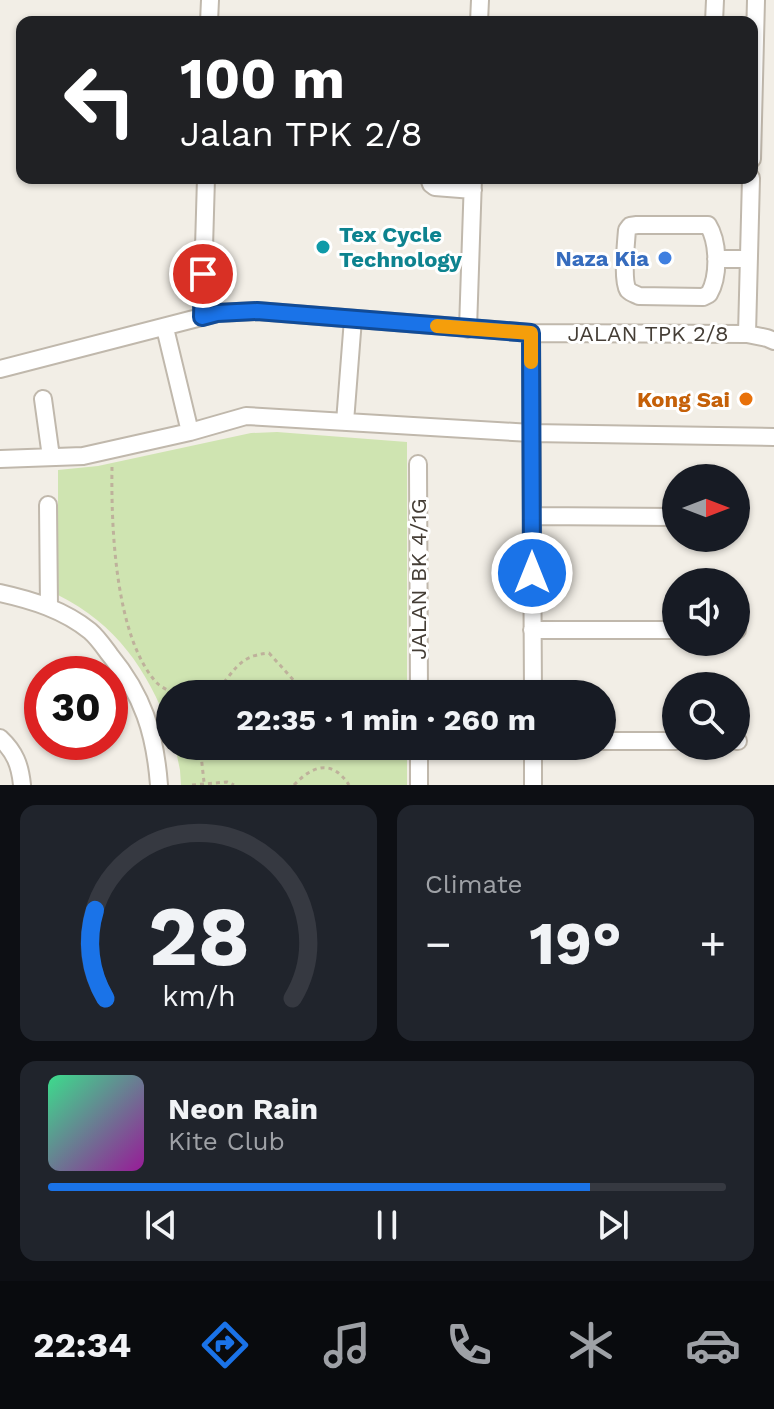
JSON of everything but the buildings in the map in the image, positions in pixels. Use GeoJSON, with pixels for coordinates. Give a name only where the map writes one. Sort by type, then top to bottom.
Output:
{"type":"FeatureCollection","features":[{"type":"Feature","properties":{"kind":"street"},"geometry":{"type":"LineString","coordinates":[[202,317],[206,184]]}},
{"type":"Feature","properties":{"kind":"street"},"geometry":{"type":"LineString","coordinates":[[431,184],[435,187],[473,184],[468,329]]}},
{"type":"Feature","properties":{"kind":"street"},"geometry":{"type":"LineString","coordinates":[[747,334],[751,184]]}},
{"type":"Feature","properties":{"kind":"street"},"geometry":{"type":"LineString","coordinates":[[637,225],[708,225],[716,259],[713,287],[703,297],[639,296],[627,287],[627,230],[637,225]]}},
{"type":"Feature","properties":{"kind":"street"},"geometry":{"type":"LineString","coordinates":[[716,259],[749,259]]}},
{"type":"Feature","properties":{"kind":"street","name":"JALAN TPK 2/8"},"geometry":{"type":"LineString","coordinates":[[0,369],[217,313],[257,311],[531,333],[747,334],[774,341]]}},
{"type":"Feature","properties":{"kind":"street"},"geometry":{"type":"LineString","coordinates":[[345,422],[353,319]]}},
{"type":"Feature","properties":{"kind":"street"},"geometry":{"type":"LineString","coordinates":[[165,328],[190,432]]}},
{"type":"Feature","properties":{"kind":"street"},"geometry":{"type":"LineString","coordinates":[[531,333],[533,680]]}},
{"type":"Feature","properties":{"kind":"street"},"geometry":{"type":"LineString","coordinates":[[43,399],[51,457]]}},
{"type":"Feature","properties":{"kind":"street"},"geometry":{"type":"LineString","coordinates":[[0,459],[83,456],[246,416],[531,433],[774,437]]}},
{"type":"Feature","properties":{"kind":"street","name":"JALAN BK 4/1G"},"geometry":{"type":"LineString","coordinates":[[418,464],[419,680]]}},
{"type":"Feature","properties":{"kind":"street"},"geometry":{"type":"LineString","coordinates":[[48,505],[49,607]]}},
{"type":"Feature","properties":{"kind":"street"},"geometry":{"type":"LineString","coordinates":[[532,516],[662,517]]}},
{"type":"Feature","properties":{"kind":"street"},"geometry":{"type":"LineString","coordinates":[[0,593],[49,607],[71,618],[92,633],[121,668],[143,707],[156,752],[159,785]]}},
{"type":"Feature","properties":{"kind":"street"},"geometry":{"type":"LineString","coordinates":[[532,630],[662,630]]}},
{"type":"Feature","properties":{"kind":"street"},"geometry":{"type":"LineString","coordinates":[[0,738],[10,747],[18,763],[22,785]]}},
{"type":"Feature","properties":{"kind":"street"},"geometry":{"type":"LineString","coordinates":[[616,741],[662,741]]}},
{"type":"Feature","properties":{"kind":"street"},"geometry":{"type":"LineString","coordinates":[[419,760],[419,785]]}},
{"type":"Feature","properties":{"kind":"street"},"geometry":{"type":"LineString","coordinates":[[533,760],[533,785]]}},
{"type":"Feature","properties":{"kind":"path"},"geometry":{"type":"LineString","coordinates":[[112,463],[113,536],[126,618],[136,649],[156,681]]}},
{"type":"Feature","properties":{"kind":"path"},"geometry":{"type":"LineString","coordinates":[[225,680],[235,667],[253,654],[269,653],[293,680]]}},
{"type":"Feature","properties":{"kind":"path"},"geometry":{"type":"LineString","coordinates":[[202,760],[205,784]]}},
{"type":"Feature","properties":{"kind":"path"},"geometry":{"type":"LineString","coordinates":[[294,785],[304,774],[326,767],[338,771],[349,785]]}},
{"type":"Feature","properties":{"kind":"path"},"geometry":{"type":"LineString","coordinates":[[192,785],[227,782],[234,785]]}},
{"type":"Feature","properties":{"kind":"green space"},"geometry":{"type":"Polygon","coordinates":[[[277,432],[407,442],[407,680],[156,680],[156,697],[140,668],[113,634],[58,595],[58,470],[98,466],[251,433],[277,432]]]}},
{"type":"Feature","properties":{"kind":"green space"},"geometry":{"type":"Polygon","coordinates":[[[178,760],[407,760],[407,785],[181,785],[178,760]]]}},
{"type":"Feature","properties":{"kind":"slow traffic"},"geometry":{"type":"LineString","coordinates":[[437,326],[531,333],[531,362]]}},
{"type":"Feature","properties":{"kind":"place","name":"Tex Cycle Technology"},"geometry":{"type":"Point","coordinates":[323,247]}},
{"type":"Feature","properties":{"kind":"place","name":"Naza Kia"},"geometry":{"type":"Point","coordinates":[665,258]}},
{"type":"Feature","properties":{"kind":"place","name":"Kong Sai"},"geometry":{"type":"Point","coordinates":[746,399]}},
{"type":"Feature","properties":{"kind":"route"},"geometry":{"type":"LineString","coordinates":[[203,274],[202,317],[257,311],[531,333],[532,573]]}}]}
